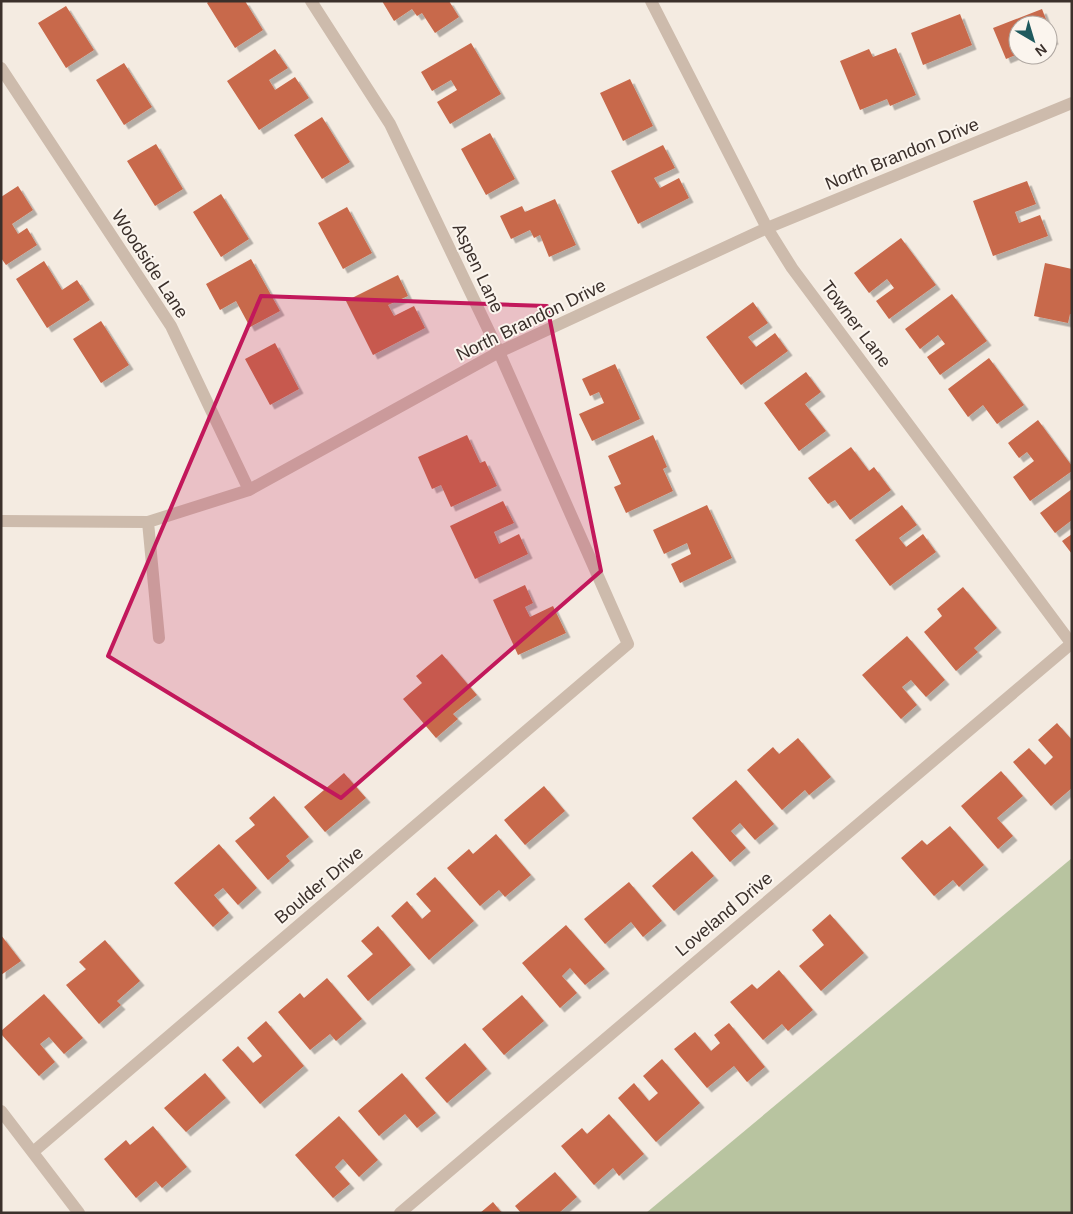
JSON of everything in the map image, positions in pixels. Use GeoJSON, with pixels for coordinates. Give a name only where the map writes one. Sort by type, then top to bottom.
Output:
{"type":"FeatureCollection","features":[{"type":"Feature","properties":{"kind":"street","name":"Aspen Lane"},"geometry":{"type":"LineString","coordinates":[[311,1],[390,124],[499,352],[628,644]]}},
{"type":"Feature","properties":{"kind":"street","name":"Towner Lane"},"geometry":{"type":"LineString","coordinates":[[651,1],[767,228],[792,268],[1072,643]]}},
{"type":"Feature","properties":{"kind":"street","name":"Woodside Lane"},"geometry":{"type":"LineString","coordinates":[[1,68],[171,326],[249,490]]}},
{"type":"Feature","properties":{"kind":"street","name":"North Brandon Drive"},"geometry":{"type":"LineString","coordinates":[[1,521],[148,522],[249,490],[499,352],[767,228],[1072,103]]}},
{"type":"Feature","properties":{"kind":"street"},"geometry":{"type":"LineString","coordinates":[[148,522],[159,638]]}},
{"type":"Feature","properties":{"kind":"street","name":"Loveland Drive"},"geometry":{"type":"LineString","coordinates":[[400,1213],[1072,643]]}},
{"type":"Feature","properties":{"kind":"street","name":"Boulder Drive"},"geometry":{"type":"LineString","coordinates":[[33,1152],[628,644]]}},
{"type":"Feature","properties":{"kind":"street"},"geometry":{"type":"LineString","coordinates":[[1,1111],[80,1213]]}},
{"type":"Feature","properties":{"kind":"highlighted area"},"geometry":{"type":"Polygon","coordinates":[[[261,296],[547,306],[601,571],[341,798],[108,656],[261,296]]]}},
{"type":"Feature","properties":{"kind":"green space"},"geometry":{"type":"Polygon","coordinates":[[[1072,858],[1072,1213],[646,1213],[1072,858]]]}},
{"type":"Feature","properties":{"kind":"building"},"geometry":{"type":"Polygon","coordinates":[[[209,1],[245,1],[263,30],[235,48],[207,3],[209,1]]]}},
{"type":"Feature","properties":{"kind":"building"},"geometry":{"type":"Polygon","coordinates":[[[382,1],[449,1],[459,17],[435,33],[422,13],[417,16],[412,9],[394,21],[382,1]]]}},
{"type":"Feature","properties":{"kind":"building"},"geometry":{"type":"Polygon","coordinates":[[[66,6],[94,50],[66,68],[38,23],[66,6]]]}},
{"type":"Feature","properties":{"kind":"building"},"geometry":{"type":"Polygon","coordinates":[[[1042,9],[1044,15],[1027,15],[1042,9]]]}},
{"type":"Feature","properties":{"kind":"building"},"geometry":{"type":"Polygon","coordinates":[[[960,14],[972,45],[923,65],[911,33],[960,14]]]}},
{"type":"Feature","properties":{"kind":"building"},"geometry":{"type":"Polygon","coordinates":[[[1008,22],[1008,58],[1006,59],[993,28],[1008,22]]]}},
{"type":"Feature","properties":{"kind":"building"},"geometry":{"type":"Polygon","coordinates":[[[471,43],[501,94],[450,124],[437,102],[457,90],[451,80],[432,91],[421,72],[471,43]]]}},
{"type":"Feature","properties":{"kind":"building"},"geometry":{"type":"Polygon","coordinates":[[[896,48],[916,95],[890,106],[887,99],[860,110],[840,61],[869,49],[873,57],[896,48]]]}},
{"type":"Feature","properties":{"kind":"building"},"geometry":{"type":"Polygon","coordinates":[[[275,49],[288,68],[269,80],[275,90],[295,77],[309,98],[259,130],[227,81],[275,49]]]}},
{"type":"Feature","properties":{"kind":"building"},"geometry":{"type":"Polygon","coordinates":[[[124,63],[152,107],[124,125],[96,80],[124,63]]]}},
{"type":"Feature","properties":{"kind":"building"},"geometry":{"type":"Polygon","coordinates":[[[630,79],[653,126],[623,141],[600,93],[630,79]]]}},
{"type":"Feature","properties":{"kind":"building"},"geometry":{"type":"Polygon","coordinates":[[[322,117],[350,162],[322,179],[294,135],[322,117]]]}},
{"type":"Feature","properties":{"kind":"building"},"geometry":{"type":"Polygon","coordinates":[[[490,133],[515,179],[486,195],[461,149],[490,133]]]}},
{"type":"Feature","properties":{"kind":"building"},"geometry":{"type":"Polygon","coordinates":[[[156,144],[183,189],[155,206],[127,161],[156,144]]]}},
{"type":"Feature","properties":{"kind":"building"},"geometry":{"type":"Polygon","coordinates":[[[663,145],[675,168],[654,178],[660,188],[679,178],[689,198],[638,224],[611,171],[663,145]]]}},
{"type":"Feature","properties":{"kind":"building"},"geometry":{"type":"Polygon","coordinates":[[[1027,181],[1036,204],[1015,212],[1019,223],[1040,215],[1048,236],[993,256],[973,201],[1027,181]]]}},
{"type":"Feature","properties":{"kind":"building"},"geometry":{"type":"Polygon","coordinates":[[[18,186],[33,210],[12,224],[18,234],[27,228],[37,245],[6,265],[1,258],[1,197],[18,186]]]}},
{"type":"Feature","properties":{"kind":"building"},"geometry":{"type":"Polygon","coordinates":[[[221,194],[249,239],[221,257],[193,212],[221,194]]]}},
{"type":"Feature","properties":{"kind":"building"},"geometry":{"type":"Polygon","coordinates":[[[555,199],[576,245],[549,257],[540,235],[534,238],[530,230],[511,239],[500,216],[522,206],[525,212],[555,199]]]}},
{"type":"Feature","properties":{"kind":"building"},"geometry":{"type":"Polygon","coordinates":[[[347,207],[372,253],[343,269],[318,223],[347,207]]]}},
{"type":"Feature","properties":{"kind":"building"},"geometry":{"type":"Polygon","coordinates":[[[901,238],[936,285],[889,319],[876,301],[894,288],[887,279],[869,293],[854,273],[901,238]]]}},
{"type":"Feature","properties":{"kind":"building"},"geometry":{"type":"Polygon","coordinates":[[[251,259],[280,311],[250,327],[236,301],[220,310],[206,284],[251,259]]]}},
{"type":"Feature","properties":{"kind":"building"},"geometry":{"type":"Polygon","coordinates":[[[44,261],[62,290],[77,280],[90,300],[47,328],[16,279],[44,261]]]}},
{"type":"Feature","properties":{"kind":"building"},"geometry":{"type":"Polygon","coordinates":[[[1045,263],[1072,269],[1072,314],[1070,314],[1068,323],[1034,316],[1045,263]]]}},
{"type":"Feature","properties":{"kind":"building"},"geometry":{"type":"Polygon","coordinates":[[[398,275],[408,296],[388,305],[394,316],[414,306],[425,328],[373,355],[346,301],[398,275]]]}},
{"type":"Feature","properties":{"kind":"building"},"geometry":{"type":"Polygon","coordinates":[[[952,294],[987,341],[940,375],[927,357],[945,344],[938,335],[920,349],[905,329],[952,294]]]}},
{"type":"Feature","properties":{"kind":"building"},"geometry":{"type":"Polygon","coordinates":[[[753,302],[768,323],[748,337],[756,347],[775,333],[788,351],[741,385],[706,337],[753,302]]]}},
{"type":"Feature","properties":{"kind":"building"},"geometry":{"type":"Polygon","coordinates":[[[101,321],[129,365],[101,383],[73,339],[101,321]]]}},
{"type":"Feature","properties":{"kind":"building"},"geometry":{"type":"Polygon","coordinates":[[[275,343],[299,389],[270,405],[245,359],[275,343]]]}},
{"type":"Feature","properties":{"kind":"building"},"geometry":{"type":"Polygon","coordinates":[[[989,358],[1024,405],[997,424],[983,405],[968,417],[948,389],[989,358]]]}},
{"type":"Feature","properties":{"kind":"building"},"geometry":{"type":"Polygon","coordinates":[[[615,364],[640,419],[592,441],[579,414],[604,403],[599,392],[590,396],[582,379],[615,364]]]}},
{"type":"Feature","properties":{"kind":"building"},"geometry":{"type":"Polygon","coordinates":[[[806,372],[821,392],[805,404],[826,431],[799,451],[764,403],[806,372]]]}},
{"type":"Feature","properties":{"kind":"building"},"geometry":{"type":"Polygon","coordinates":[[[1038,420],[1072,466],[1072,471],[1030,501],[1013,477],[1034,461],[1027,452],[1019,458],[1008,443],[1038,420]]]}},
{"type":"Feature","properties":{"kind":"building"},"geometry":{"type":"Polygon","coordinates":[[[467,435],[480,463],[485,461],[497,486],[451,507],[441,485],[432,489],[418,457],[467,435]]]}},
{"type":"Feature","properties":{"kind":"building"},"geometry":{"type":"Polygon","coordinates":[[[653,435],[667,467],[663,469],[673,491],[626,513],[614,487],[621,484],[608,456],[653,435]]]}},
{"type":"Feature","properties":{"kind":"building"},"geometry":{"type":"Polygon","coordinates":[[[851,447],[869,471],[874,467],[891,490],[850,520],[835,500],[828,504],[808,478],[851,447]]]}},
{"type":"Feature","properties":{"kind":"building"},"geometry":{"type":"Polygon","coordinates":[[[1072,489],[1072,520],[1055,533],[1040,513],[1072,489]]]}},
{"type":"Feature","properties":{"kind":"building"},"geometry":{"type":"Polygon","coordinates":[[[503,501],[514,523],[494,532],[499,544],[519,534],[528,554],[475,579],[450,526],[503,501]]]}},
{"type":"Feature","properties":{"kind":"building"},"geometry":{"type":"Polygon","coordinates":[[[707,505],[732,558],[680,583],[671,564],[691,554],[687,543],[664,554],[653,530],[707,505]]]}},
{"type":"Feature","properties":{"kind":"building"},"geometry":{"type":"Polygon","coordinates":[[[902,505],[917,525],[899,538],[906,547],[923,534],[936,552],[890,586],[855,540],[902,505]]]}},
{"type":"Feature","properties":{"kind":"building"},"geometry":{"type":"Polygon","coordinates":[[[1072,534],[1072,554],[1062,541],[1072,534]]]}},
{"type":"Feature","properties":{"kind":"building"},"geometry":{"type":"Polygon","coordinates":[[[525,585],[533,603],[525,607],[530,617],[553,606],[566,633],[518,655],[493,600],[525,585]]]}},
{"type":"Feature","properties":{"kind":"building"},"geometry":{"type":"Polygon","coordinates":[[[963,587],[997,628],[974,648],[978,652],[956,671],[924,632],[942,616],[937,609],[963,587]]]}},
{"type":"Feature","properties":{"kind":"building"},"geometry":{"type":"Polygon","coordinates":[[[907,636],[945,680],[926,697],[911,680],[902,687],[917,705],[901,719],[862,675],[907,636]]]}},
{"type":"Feature","properties":{"kind":"building"},"geometry":{"type":"Polygon","coordinates":[[[442,654],[477,695],[453,714],[458,719],[436,738],[403,699],[422,683],[416,676],[442,654]]]}},
{"type":"Feature","properties":{"kind":"building"},"geometry":{"type":"Polygon","coordinates":[[[1057,723],[1072,740],[1072,788],[1051,806],[1013,762],[1029,748],[1045,765],[1053,757],[1038,740],[1057,723]]]}},
{"type":"Feature","properties":{"kind":"building"},"geometry":{"type":"Polygon","coordinates":[[[798,738],[831,777],[809,795],[805,790],[782,810],[747,770],[773,747],[779,754],[798,738]]]}},
{"type":"Feature","properties":{"kind":"building"},"geometry":{"type":"Polygon","coordinates":[[[1001,771],[1023,796],[997,818],[1013,836],[998,849],[961,806],[1001,771]]]}},
{"type":"Feature","properties":{"kind":"building"},"geometry":{"type":"Polygon","coordinates":[[[344,773],[366,798],[325,832],[304,807],[344,773]]]}},
{"type":"Feature","properties":{"kind":"building"},"geometry":{"type":"Polygon","coordinates":[[[736,780],[774,824],[755,840],[740,823],[731,831],[746,848],[730,862],[692,818],[736,780]]]}},
{"type":"Feature","properties":{"kind":"building"},"geometry":{"type":"Polygon","coordinates":[[[544,786],[565,811],[525,845],[504,820],[544,786]]]}},
{"type":"Feature","properties":{"kind":"building"},"geometry":{"type":"Polygon","coordinates":[[[274,796],[309,837],[286,856],[290,861],[268,880],[235,841],[255,825],[249,818],[274,796]]]}},
{"type":"Feature","properties":{"kind":"building"},"geometry":{"type":"Polygon","coordinates":[[[950,826],[984,865],[959,887],[953,880],[934,896],[901,858],[922,840],[927,845],[950,826]]]}},
{"type":"Feature","properties":{"kind":"building"},"geometry":{"type":"Polygon","coordinates":[[[496,834],[531,875],[505,897],[499,890],[480,906],[447,868],[469,849],[473,854],[496,834]]]}},
{"type":"Feature","properties":{"kind":"building"},"geometry":{"type":"Polygon","coordinates":[[[219,844],[257,888],[238,905],[223,888],[214,895],[229,913],[213,927],[174,883],[219,844]]]}},
{"type":"Feature","properties":{"kind":"building"},"geometry":{"type":"Polygon","coordinates":[[[692,851],[714,876],[674,911],[652,886],[692,851]]]}},
{"type":"Feature","properties":{"kind":"building"},"geometry":{"type":"Polygon","coordinates":[[[435,877],[474,921],[429,960],[391,916],[407,901],[422,919],[431,911],[416,894],[435,877]]]}},
{"type":"Feature","properties":{"kind":"building"},"geometry":{"type":"Polygon","coordinates":[[[629,882],[662,921],[643,937],[631,922],[605,944],[584,919],[629,882]]]}},
{"type":"Feature","properties":{"kind":"building"},"geometry":{"type":"Polygon","coordinates":[[[830,914],[864,953],[821,991],[799,966],[824,945],[812,930],[830,914]]]}},
{"type":"Feature","properties":{"kind":"building"},"geometry":{"type":"Polygon","coordinates":[[[566,925],[605,969],[585,985],[570,968],[562,976],[577,993],[560,1008],[522,963],[566,925]]]}},
{"type":"Feature","properties":{"kind":"building"},"geometry":{"type":"Polygon","coordinates":[[[378,926],[411,965],[368,1001],[347,976],[373,954],[361,941],[378,926]]]}},
{"type":"Feature","properties":{"kind":"building"},"geometry":{"type":"Polygon","coordinates":[[[1,935],[21,961],[1,975],[1,935]]]}},
{"type":"Feature","properties":{"kind":"building"},"geometry":{"type":"Polygon","coordinates":[[[105,940],[140,981],[117,1001],[121,1005],[99,1024],[66,985],[86,969],[79,962],[105,940]]]}},
{"type":"Feature","properties":{"kind":"building"},"geometry":{"type":"Polygon","coordinates":[[[779,970],[813,1010],[788,1031],[782,1024],[763,1040],[730,1002],[752,984],[757,989],[779,970]]]}},
{"type":"Feature","properties":{"kind":"building"},"geometry":{"type":"Polygon","coordinates":[[[327,978],[362,1019],[336,1041],[330,1034],[310,1050],[278,1012],[300,993],[304,998],[327,978]]]}},
{"type":"Feature","properties":{"kind":"building"},"geometry":{"type":"Polygon","coordinates":[[[44,994],[83,1038],[64,1054],[49,1037],[40,1044],[55,1062],[39,1076],[1,1034],[1,1031],[44,994]]]}},
{"type":"Feature","properties":{"kind":"building"},"geometry":{"type":"Polygon","coordinates":[[[522,995],[544,1021],[504,1055],[482,1029],[522,995]]]}},
{"type":"Feature","properties":{"kind":"building"},"geometry":{"type":"Polygon","coordinates":[[[266,1021],[304,1066],[260,1104],[222,1060],[238,1046],[253,1063],[262,1056],[247,1038],[266,1021]]]}},
{"type":"Feature","properties":{"kind":"building"},"geometry":{"type":"Polygon","coordinates":[[[729,1023],[765,1067],[747,1082],[734,1066],[707,1088],[674,1049],[695,1032],[711,1051],[720,1043],[714,1035],[729,1023]]]}},
{"type":"Feature","properties":{"kind":"building"},"geometry":{"type":"Polygon","coordinates":[[[465,1043],[487,1069],[447,1103],[425,1078],[465,1043]]]}},
{"type":"Feature","properties":{"kind":"building"},"geometry":{"type":"Polygon","coordinates":[[[662,1059],[700,1103],[656,1142],[618,1098],[634,1083],[649,1101],[658,1093],[643,1076],[662,1059]]]}},
{"type":"Feature","properties":{"kind":"building"},"geometry":{"type":"Polygon","coordinates":[[[205,1073],[226,1098],[186,1132],[164,1108],[205,1073]]]}},
{"type":"Feature","properties":{"kind":"building"},"geometry":{"type":"Polygon","coordinates":[[[402,1073],[436,1113],[417,1128],[405,1114],[379,1136],[358,1111],[402,1073]]]}},
{"type":"Feature","properties":{"kind":"building"},"geometry":{"type":"Polygon","coordinates":[[[609,1114],[644,1154],[619,1176],[613,1168],[594,1185],[561,1146],[582,1128],[587,1134],[609,1114]]]}},
{"type":"Feature","properties":{"kind":"building"},"geometry":{"type":"Polygon","coordinates":[[[339,1116],[378,1160],[359,1177],[343,1159],[335,1167],[350,1184],[333,1198],[295,1155],[339,1116]]]}},
{"type":"Feature","properties":{"kind":"building"},"geometry":{"type":"Polygon","coordinates":[[[153,1126],[187,1167],[162,1188],[156,1181],[136,1198],[104,1159],[126,1140],[130,1145],[153,1126]]]}},
{"type":"Feature","properties":{"kind":"building"},"geometry":{"type":"Polygon","coordinates":[[[555,1172],[577,1197],[559,1213],[521,1213],[515,1206],[555,1172]]]}},
{"type":"Feature","properties":{"kind":"building"},"geometry":{"type":"Polygon","coordinates":[[[493,1202],[502,1213],[480,1213],[493,1202]]]}}]}
